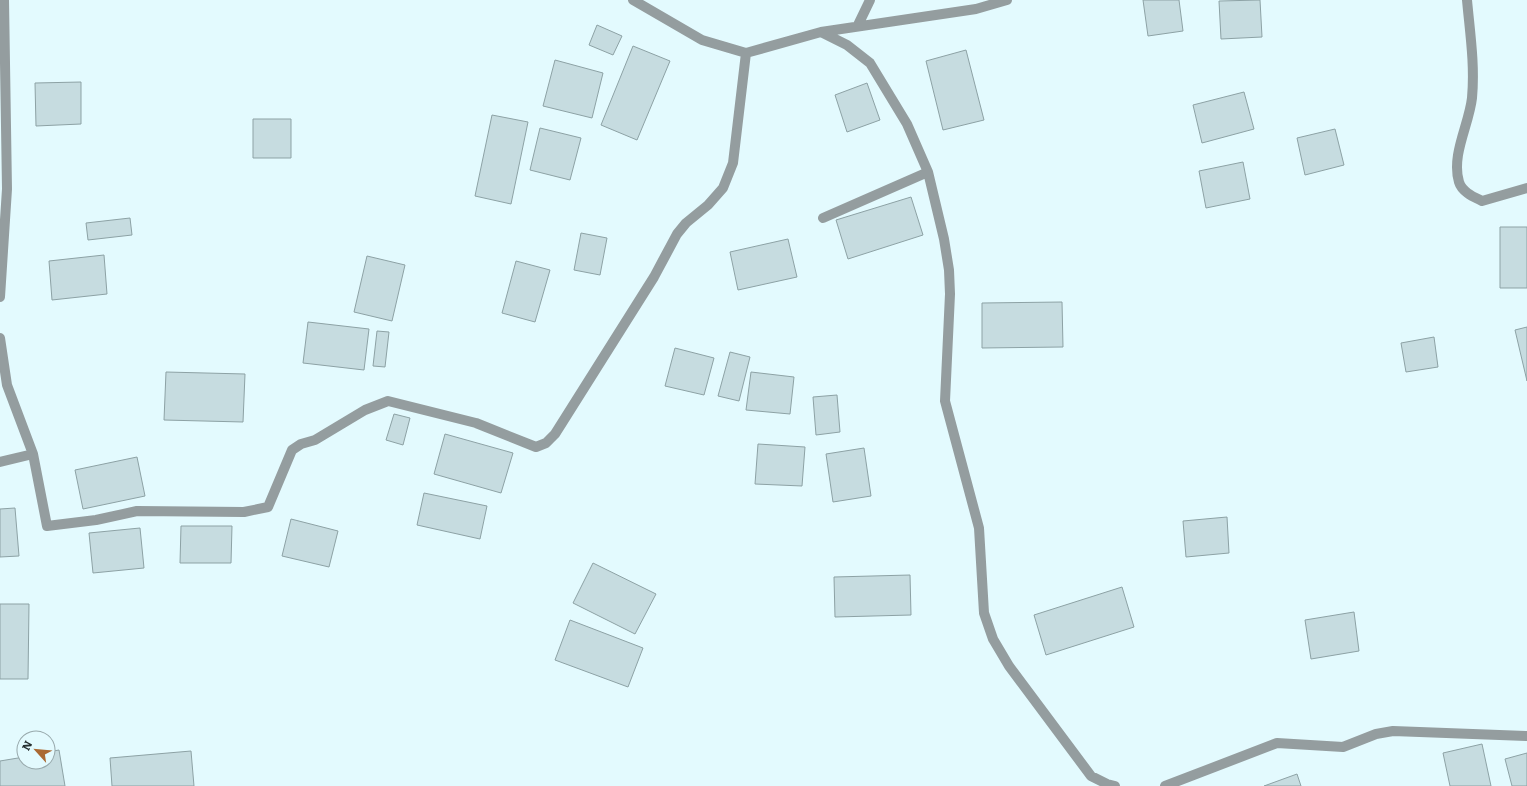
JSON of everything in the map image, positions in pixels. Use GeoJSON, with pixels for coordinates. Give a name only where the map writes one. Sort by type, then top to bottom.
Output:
{"type":"FeatureCollection","features":[{"type":"Feature","properties":{"kind":"street"},"geometry":{"type":"LineString","coordinates":[[0,297],[7,189],[4,0]]}},
{"type":"Feature","properties":{"kind":"street"},"geometry":{"type":"LineString","coordinates":[[633,0],[702,40],[746,53],[821,32],[858,25],[976,9],[1007,0]]}},
{"type":"Feature","properties":{"kind":"street"},"geometry":{"type":"LineString","coordinates":[[858,25],[870,0]]}},
{"type":"Feature","properties":{"kind":"street"},"geometry":{"type":"LineString","coordinates":[[1467,0],[1473,63],[1472,99],[1457,165],[1459,184],[1469,195],[1482,201],[1527,188]]}},
{"type":"Feature","properties":{"kind":"street"},"geometry":{"type":"LineString","coordinates":[[821,32],[847,45],[870,63],[906,124],[928,172],[944,239],[949,270],[950,294],[945,401],[979,528],[984,613],[994,639],[1009,666],[1091,776],[1107,784],[1116,786]]}},
{"type":"Feature","properties":{"kind":"street"},"geometry":{"type":"LineString","coordinates":[[0,338],[7,385],[33,454],[47,526],[96,520],[137,511],[244,512],[268,506],[292,450],[301,444],[315,440],[365,410],[388,401],[476,423],[536,448],[555,434],[606,356],[654,277],[677,234],[686,223],[708,205],[723,188],[733,164],[746,53]]}},
{"type":"Feature","properties":{"kind":"street"},"geometry":{"type":"LineString","coordinates":[[823,218],[928,172]]}},
{"type":"Feature","properties":{"kind":"street"},"geometry":{"type":"LineString","coordinates":[[0,462],[33,454]]}},
{"type":"Feature","properties":{"kind":"street"},"geometry":{"type":"LineString","coordinates":[[1165,786],[1277,744],[1343,747],[1376,734],[1393,731],[1527,736]]}},
{"type":"Feature","properties":{"kind":"building"},"geometry":{"type":"Polygon","coordinates":[[[1143,0],[1179,0],[1183,31],[1148,36],[1143,0]]]}},
{"type":"Feature","properties":{"kind":"building"},"geometry":{"type":"Polygon","coordinates":[[[1260,0],[1262,37],[1221,39],[1219,1],[1260,0]]]}},
{"type":"Feature","properties":{"kind":"building"},"geometry":{"type":"Polygon","coordinates":[[[597,25],[622,36],[613,55],[589,45],[597,25]]]}},
{"type":"Feature","properties":{"kind":"building"},"geometry":{"type":"Polygon","coordinates":[[[633,46],[670,61],[637,140],[601,125],[633,46]]]}},
{"type":"Feature","properties":{"kind":"building"},"geometry":{"type":"Polygon","coordinates":[[[966,50],[984,120],[943,130],[926,61],[966,50]]]}},
{"type":"Feature","properties":{"kind":"building"},"geometry":{"type":"Polygon","coordinates":[[[555,60],[603,73],[592,118],[543,106],[555,60]]]}},
{"type":"Feature","properties":{"kind":"building"},"geometry":{"type":"Polygon","coordinates":[[[81,82],[81,124],[36,126],[35,83],[81,82]]]}},
{"type":"Feature","properties":{"kind":"building"},"geometry":{"type":"Polygon","coordinates":[[[867,83],[880,120],[847,132],[835,95],[867,83]]]}},
{"type":"Feature","properties":{"kind":"building"},"geometry":{"type":"Polygon","coordinates":[[[1244,92],[1254,129],[1202,143],[1193,105],[1244,92]]]}},
{"type":"Feature","properties":{"kind":"building"},"geometry":{"type":"Polygon","coordinates":[[[492,115],[528,122],[511,204],[475,196],[492,115]]]}},
{"type":"Feature","properties":{"kind":"building"},"geometry":{"type":"Polygon","coordinates":[[[253,119],[291,119],[291,158],[253,158],[253,119]]]}},
{"type":"Feature","properties":{"kind":"building"},"geometry":{"type":"Polygon","coordinates":[[[540,128],[581,138],[570,180],[530,170],[540,128]]]}},
{"type":"Feature","properties":{"kind":"building"},"geometry":{"type":"Polygon","coordinates":[[[1335,129],[1344,165],[1305,175],[1297,138],[1335,129]]]}},
{"type":"Feature","properties":{"kind":"building"},"geometry":{"type":"Polygon","coordinates":[[[1243,162],[1250,199],[1206,208],[1199,171],[1243,162]]]}},
{"type":"Feature","properties":{"kind":"building"},"geometry":{"type":"Polygon","coordinates":[[[911,197],[923,235],[848,259],[836,220],[911,197]]]}},
{"type":"Feature","properties":{"kind":"building"},"geometry":{"type":"Polygon","coordinates":[[[130,218],[132,235],[88,240],[86,223],[130,218]]]}},
{"type":"Feature","properties":{"kind":"building"},"geometry":{"type":"Polygon","coordinates":[[[1500,227],[1527,227],[1527,288],[1500,288],[1500,227]]]}},
{"type":"Feature","properties":{"kind":"building"},"geometry":{"type":"Polygon","coordinates":[[[581,233],[607,238],[600,275],[574,270],[581,233]]]}},
{"type":"Feature","properties":{"kind":"building"},"geometry":{"type":"Polygon","coordinates":[[[788,239],[797,277],[738,290],[730,252],[788,239]]]}},
{"type":"Feature","properties":{"kind":"building"},"geometry":{"type":"Polygon","coordinates":[[[104,255],[107,294],[52,300],[49,261],[104,255]]]}},
{"type":"Feature","properties":{"kind":"building"},"geometry":{"type":"Polygon","coordinates":[[[367,256],[405,265],[392,321],[354,312],[367,256]]]}},
{"type":"Feature","properties":{"kind":"building"},"geometry":{"type":"Polygon","coordinates":[[[516,261],[550,270],[535,322],[502,313],[516,261]]]}},
{"type":"Feature","properties":{"kind":"building"},"geometry":{"type":"Polygon","coordinates":[[[1062,302],[1063,347],[982,348],[982,303],[1062,302]]]}},
{"type":"Feature","properties":{"kind":"building"},"geometry":{"type":"Polygon","coordinates":[[[308,322],[369,329],[364,370],[303,363],[308,322]]]}},
{"type":"Feature","properties":{"kind":"building"},"geometry":{"type":"Polygon","coordinates":[[[1527,327],[1527,381],[1515,330],[1527,327]]]}},
{"type":"Feature","properties":{"kind":"building"},"geometry":{"type":"Polygon","coordinates":[[[377,331],[389,332],[385,367],[373,366],[377,331]]]}},
{"type":"Feature","properties":{"kind":"building"},"geometry":{"type":"Polygon","coordinates":[[[1434,337],[1438,367],[1406,372],[1401,343],[1434,337]]]}},
{"type":"Feature","properties":{"kind":"building"},"geometry":{"type":"Polygon","coordinates":[[[675,348],[714,358],[704,395],[665,386],[675,348]]]}},
{"type":"Feature","properties":{"kind":"building"},"geometry":{"type":"Polygon","coordinates":[[[730,352],[750,357],[739,401],[718,396],[730,352]]]}},
{"type":"Feature","properties":{"kind":"building"},"geometry":{"type":"Polygon","coordinates":[[[166,372],[245,374],[243,422],[164,420],[166,372]]]}},
{"type":"Feature","properties":{"kind":"building"},"geometry":{"type":"Polygon","coordinates":[[[751,372],[794,377],[790,414],[746,410],[751,372]]]}},
{"type":"Feature","properties":{"kind":"building"},"geometry":{"type":"Polygon","coordinates":[[[837,395],[840,432],[816,435],[813,397],[837,395]]]}},
{"type":"Feature","properties":{"kind":"building"},"geometry":{"type":"Polygon","coordinates":[[[394,414],[410,418],[403,445],[386,440],[394,414]]]}},
{"type":"Feature","properties":{"kind":"building"},"geometry":{"type":"Polygon","coordinates":[[[445,434],[513,453],[501,493],[434,474],[445,434]]]}},
{"type":"Feature","properties":{"kind":"building"},"geometry":{"type":"Polygon","coordinates":[[[758,444],[805,447],[802,486],[755,484],[758,444]]]}},
{"type":"Feature","properties":{"kind":"building"},"geometry":{"type":"Polygon","coordinates":[[[864,448],[871,496],[833,502],[826,454],[864,448]]]}},
{"type":"Feature","properties":{"kind":"building"},"geometry":{"type":"Polygon","coordinates":[[[137,457],[145,496],[83,509],[75,470],[137,457]]]}},
{"type":"Feature","properties":{"kind":"building"},"geometry":{"type":"Polygon","coordinates":[[[424,493],[487,506],[480,539],[417,525],[424,493]]]}},
{"type":"Feature","properties":{"kind":"building"},"geometry":{"type":"Polygon","coordinates":[[[15,508],[19,556],[0,557],[0,509],[15,508]]]}},
{"type":"Feature","properties":{"kind":"building"},"geometry":{"type":"Polygon","coordinates":[[[1227,517],[1229,553],[1186,557],[1183,521],[1227,517]]]}},
{"type":"Feature","properties":{"kind":"building"},"geometry":{"type":"Polygon","coordinates":[[[291,519],[338,531],[329,567],[282,556],[291,519]]]}},
{"type":"Feature","properties":{"kind":"building"},"geometry":{"type":"Polygon","coordinates":[[[181,526],[232,526],[231,563],[180,563],[181,526]]]}},
{"type":"Feature","properties":{"kind":"building"},"geometry":{"type":"Polygon","coordinates":[[[140,528],[144,568],[93,573],[89,533],[140,528]]]}},
{"type":"Feature","properties":{"kind":"building"},"geometry":{"type":"Polygon","coordinates":[[[593,563],[656,594],[635,634],[573,603],[593,563]]]}},
{"type":"Feature","properties":{"kind":"building"},"geometry":{"type":"Polygon","coordinates":[[[910,575],[911,615],[835,617],[834,577],[910,575]]]}},
{"type":"Feature","properties":{"kind":"building"},"geometry":{"type":"Polygon","coordinates":[[[1122,587],[1134,627],[1046,655],[1034,615],[1122,587]]]}},
{"type":"Feature","properties":{"kind":"building"},"geometry":{"type":"Polygon","coordinates":[[[0,604],[29,604],[28,679],[0,679],[0,604]]]}},
{"type":"Feature","properties":{"kind":"building"},"geometry":{"type":"Polygon","coordinates":[[[1354,612],[1359,651],[1311,659],[1305,620],[1354,612]]]}},
{"type":"Feature","properties":{"kind":"building"},"geometry":{"type":"Polygon","coordinates":[[[570,620],[643,648],[628,687],[555,660],[570,620]]]}},
{"type":"Feature","properties":{"kind":"building"},"geometry":{"type":"Polygon","coordinates":[[[1482,744],[1491,786],[1450,786],[1443,753],[1482,744]]]}},
{"type":"Feature","properties":{"kind":"building"},"geometry":{"type":"Polygon","coordinates":[[[59,750],[65,786],[0,786],[0,761],[16,758],[16,770],[56,770],[56,751],[59,750]]]}},
{"type":"Feature","properties":{"kind":"building"},"geometry":{"type":"Polygon","coordinates":[[[191,751],[194,786],[112,786],[110,758],[191,751]]]}},
{"type":"Feature","properties":{"kind":"building"},"geometry":{"type":"Polygon","coordinates":[[[1527,753],[1527,786],[1512,786],[1505,759],[1527,753]]]}},
{"type":"Feature","properties":{"kind":"building"},"geometry":{"type":"Polygon","coordinates":[[[1297,774],[1301,786],[1264,786],[1297,774]]]}}]}
